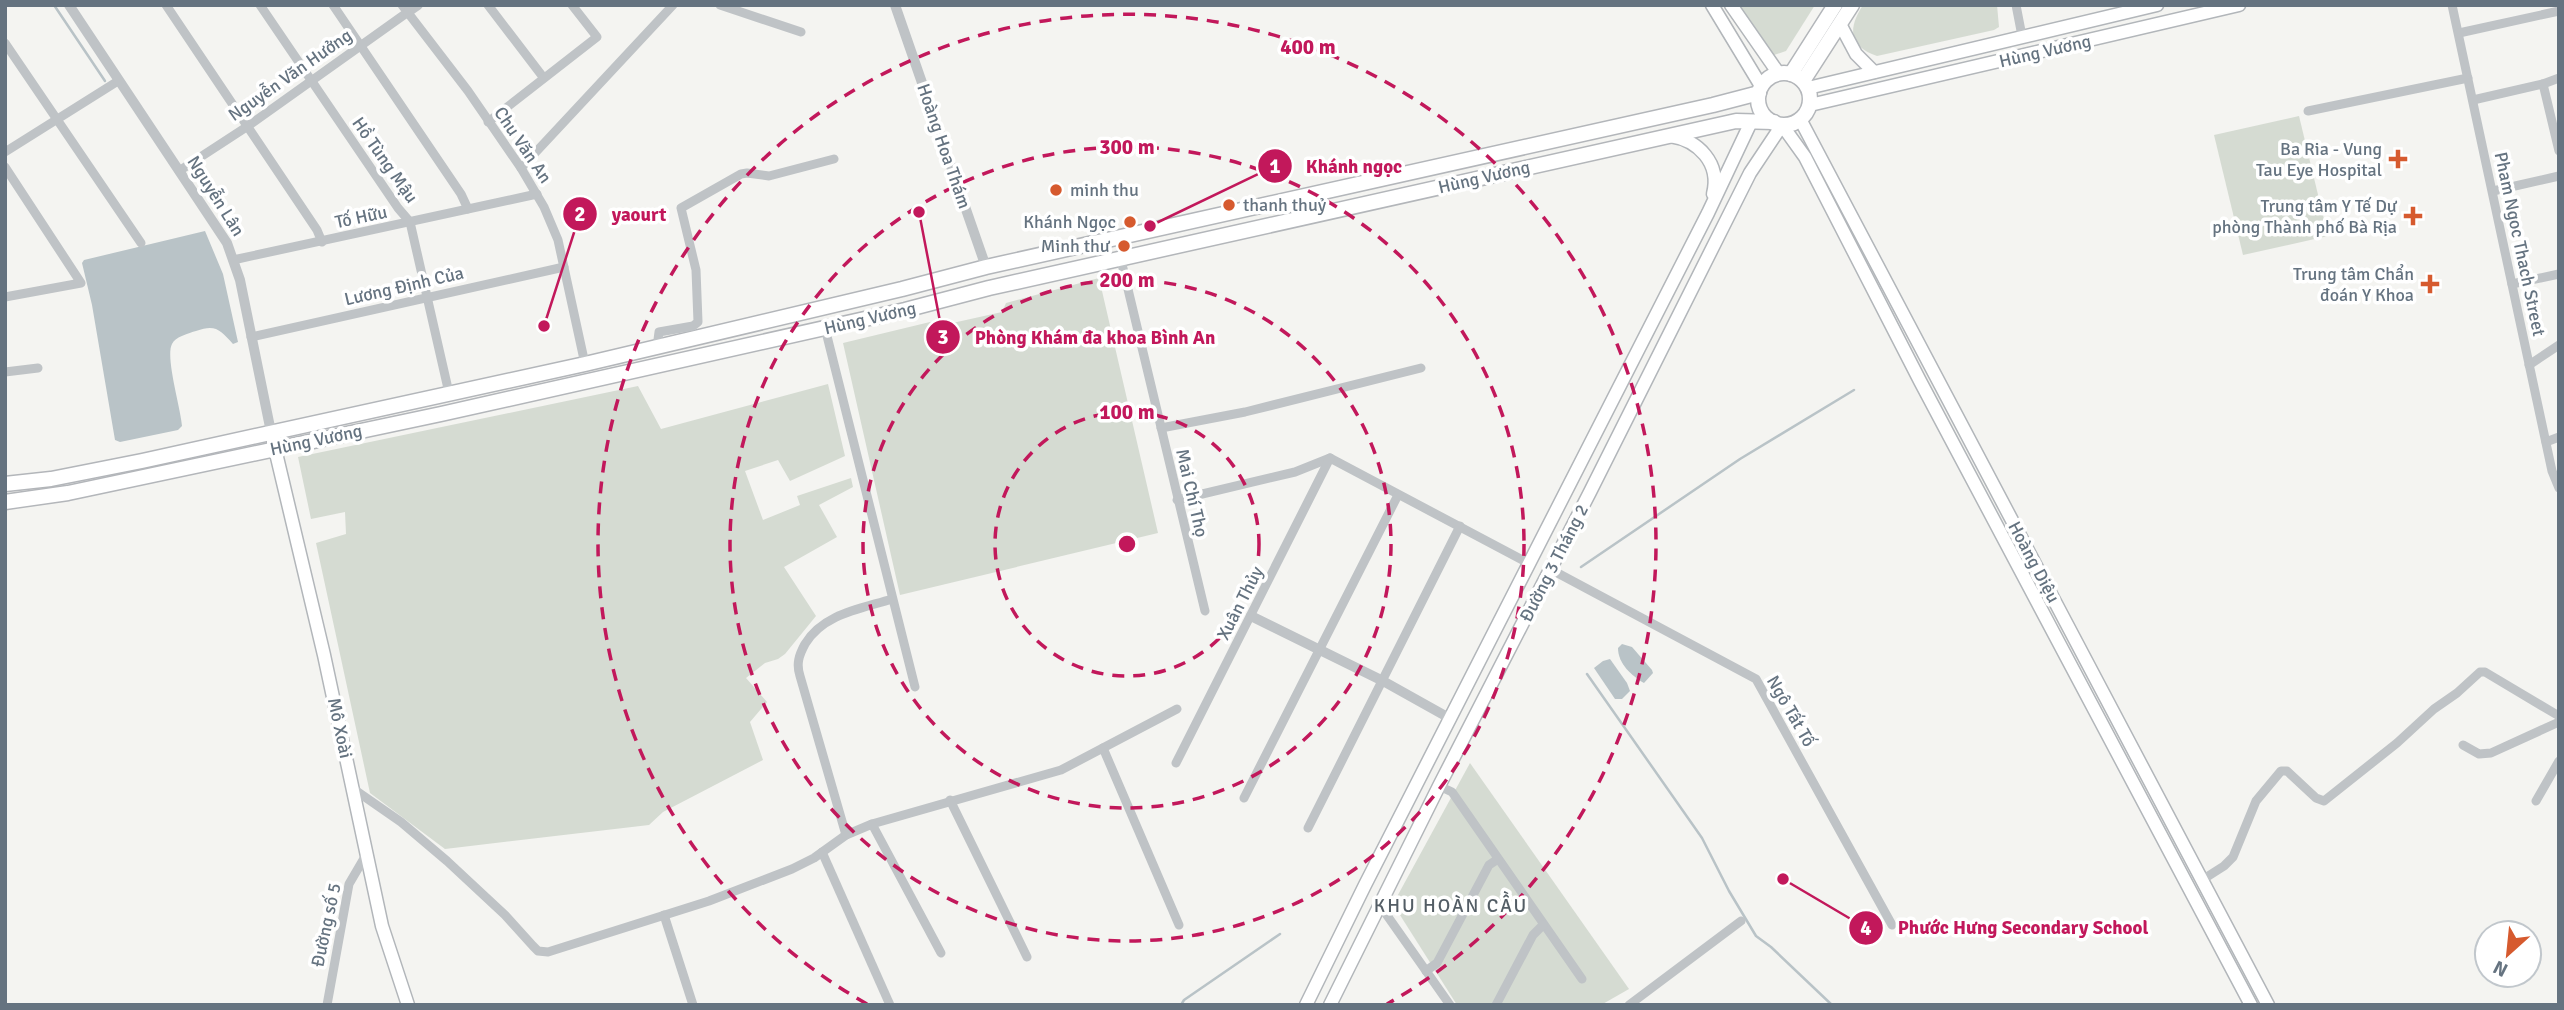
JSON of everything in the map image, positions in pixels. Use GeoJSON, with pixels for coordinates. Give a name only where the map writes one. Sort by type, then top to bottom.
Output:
{"type":"FeatureCollection","features":[{"type":"Feature","properties":{"kind":"main road"},"geometry":{"type":"LineString","coordinates":[[1712,5],[1760,93],[1765,117],[1778,123],[1800,119],[1810,105],[1795,79],[1731,5]]}},
{"type":"Feature","properties":{"kind":"main road"},"geometry":{"type":"LineString","coordinates":[[1795,79],[1835,5]]}},
{"type":"Feature","properties":{"kind":"main road"},"geometry":{"type":"LineString","coordinates":[[1795,79],[1852,5]]}},
{"type":"Feature","properties":{"kind":"main road","name":"Hùng Vương"},"geometry":{"type":"LineString","coordinates":[[1795,79],[1874,72],[2157,5]]}},
{"type":"Feature","properties":{"kind":"main road","name":"Hùng Vương"},"geometry":{"type":"LineString","coordinates":[[1810,105],[2239,5]]}},
{"type":"Feature","properties":{"kind":"main road"},"geometry":{"type":"LineString","coordinates":[[1840,24],[1856,54],[1874,72]]}},
{"type":"Feature","properties":{"kind":"main road"},"geometry":{"type":"LineString","coordinates":[[1751,122],[1760,93],[1771,77],[1795,79]]}},
{"type":"Feature","properties":{"kind":"main road","name":"Hùng Vương"},"geometry":{"type":"LineString","coordinates":[[5,484],[51,479],[657,348],[986,267],[1760,93]]}},
{"type":"Feature","properties":{"kind":"main road","name":"Hoàng Diệu"},"geometry":{"type":"LineString","coordinates":[[1800,119],[2268,1005]]}},
{"type":"Feature","properties":{"kind":"main road","name":"Hùng Vương"},"geometry":{"type":"LineString","coordinates":[[5,502],[68,493],[825,328],[989,288],[1736,121],[1778,123]]}},
{"type":"Feature","properties":{"kind":"main road","name":"Đường 3 Tháng 2"},"geometry":{"type":"LineString","coordinates":[[1306,1005],[1708,213],[1751,122]]}},
{"type":"Feature","properties":{"kind":"main road","name":"Đường 3 Tháng 2"},"geometry":{"type":"LineString","coordinates":[[1330,1005],[1438,786],[1778,123]]}},
{"type":"Feature","properties":{"kind":"main road","name":"Hoàng Diệu"},"geometry":{"type":"LineString","coordinates":[[1778,123],[1805,157],[1920,381],[2252,1005]]}},
{"type":"Feature","properties":{"kind":"main road"},"geometry":{"type":"LineString","coordinates":[[1669,136],[1682,138],[1696,145],[1707,156],[1714,171],[1715,186],[1708,213]]}},
{"type":"Feature","properties":{"kind":"main road"},"geometry":{"type":"LineString","coordinates":[[1276,202],[1281,223]]}},
{"type":"Feature","properties":{"kind":"main road"},"geometry":{"type":"LineString","coordinates":[[1118,238],[1121,260]]}},
{"type":"Feature","properties":{"kind":"main road","name":"Hoàng Hoa Thám"},"geometry":{"type":"LineString","coordinates":[[986,267],[989,288]]}},
{"type":"Feature","properties":{"kind":"main road"},"geometry":{"type":"LineString","coordinates":[[820,309],[825,328]]}},
{"type":"Feature","properties":{"kind":"main road","name":"Mô Xoài"},"geometry":{"type":"LineString","coordinates":[[271,432],[324,654],[388,950],[408,1005]]}},
{"type":"Feature","properties":{"kind":"main road"},"geometry":{"type":"LineString","coordinates":[[2007,544],[2021,537]]}},
{"type":"Feature","properties":{"kind":"main road"},"geometry":{"type":"LineString","coordinates":[[2202,910],[2215,904]]}},
{"type":"Feature","properties":{"kind":"street","name":"Nguyễn Lân"},"geometry":{"type":"LineString","coordinates":[[69,5],[228,243],[240,280],[271,432]]}},
{"type":"Feature","properties":{"kind":"street"},"geometry":{"type":"LineString","coordinates":[[166,5],[317,230],[322,242]]}},
{"type":"Feature","properties":{"kind":"street","name":"Hồ Tùng Mậu"},"geometry":{"type":"LineString","coordinates":[[260,5],[410,222],[449,393]]}},
{"type":"Feature","properties":{"kind":"street"},"geometry":{"type":"LineString","coordinates":[[333,5],[461,194],[468,209]]}},
{"type":"Feature","properties":{"kind":"street","name":"Nguyễn Văn Hưởng"},"geometry":{"type":"LineString","coordinates":[[179,171],[362,47],[405,9],[418,5]]}},
{"type":"Feature","properties":{"kind":"street"},"geometry":{"type":"LineString","coordinates":[[488,5],[543,77]]}},
{"type":"Feature","properties":{"kind":"street"},"geometry":{"type":"LineString","coordinates":[[488,122],[597,37],[572,5]]}},
{"type":"Feature","properties":{"kind":"street"},"geometry":{"type":"LineString","coordinates":[[521,167],[673,5]]}},
{"type":"Feature","properties":{"kind":"street"},"geometry":{"type":"LineString","coordinates":[[720,5],[801,32]]}},
{"type":"Feature","properties":{"kind":"street","name":"Hoàng Hoa Thám"},"geometry":{"type":"LineString","coordinates":[[895,5],[986,267]]}},
{"type":"Feature","properties":{"kind":"street"},"geometry":{"type":"LineString","coordinates":[[2016,5],[2022,36]]}},
{"type":"Feature","properties":{"kind":"street","name":"Pham Ngoc Thach Street"},"geometry":{"type":"LineString","coordinates":[[2452,5],[2526,354],[2559,488]]}},
{"type":"Feature","properties":{"kind":"street","name":"Chu Văn An"},"geometry":{"type":"LineString","coordinates":[[405,9],[434,44],[537,194],[554,230],[585,364]]}},
{"type":"Feature","properties":{"kind":"street"},"geometry":{"type":"LineString","coordinates":[[2459,33],[2559,11]]}},
{"type":"Feature","properties":{"kind":"street"},"geometry":{"type":"LineString","coordinates":[[5,43],[141,243]]}},
{"type":"Feature","properties":{"kind":"street"},"geometry":{"type":"LineString","coordinates":[[2308,111],[2468,78]]}},
{"type":"Feature","properties":{"kind":"street"},"geometry":{"type":"LineString","coordinates":[[2473,100],[2559,78]]}},
{"type":"Feature","properties":{"kind":"street"},"geometry":{"type":"LineString","coordinates":[[5,152],[118,81]]}},
{"type":"Feature","properties":{"kind":"street"},"geometry":{"type":"LineString","coordinates":[[2543,84],[2559,151]]}},
{"type":"Feature","properties":{"kind":"street"},"geometry":{"type":"LineString","coordinates":[[657,348],[659,332],[693,326],[698,322],[695,270],[681,208],[741,174],[768,176],[834,159]]}},
{"type":"Feature","properties":{"kind":"street"},"geometry":{"type":"LineString","coordinates":[[5,167],[81,283],[6,297]]}},
{"type":"Feature","properties":{"kind":"street"},"geometry":{"type":"LineString","coordinates":[[2493,191],[2559,176]]}},
{"type":"Feature","properties":{"kind":"street","name":"Tố Hữu"},"geometry":{"type":"LineString","coordinates":[[233,260],[537,194]]}},
{"type":"Feature","properties":{"kind":"street","name":"Mai Chí Thọ"},"geometry":{"type":"LineString","coordinates":[[1121,260],[1205,611]]}},
{"type":"Feature","properties":{"kind":"street","name":"Lương Định Của"},"geometry":{"type":"LineString","coordinates":[[251,337],[564,267]]}},
{"type":"Feature","properties":{"kind":"street"},"geometry":{"type":"LineString","coordinates":[[2512,284],[2559,274]]}},
{"type":"Feature","properties":{"kind":"street"},"geometry":{"type":"LineString","coordinates":[[825,328],[915,687]]}},
{"type":"Feature","properties":{"kind":"street"},"geometry":{"type":"LineString","coordinates":[[2526,354],[2557,347]]}},
{"type":"Feature","properties":{"kind":"street"},"geometry":{"type":"LineString","coordinates":[[2529,365],[2557,347]]}},
{"type":"Feature","properties":{"kind":"street"},"geometry":{"type":"LineString","coordinates":[[5,372],[38,368]]}},
{"type":"Feature","properties":{"kind":"street"},"geometry":{"type":"LineString","coordinates":[[1161,428],[1245,412],[1421,368]]}},
{"type":"Feature","properties":{"kind":"street"},"geometry":{"type":"LineString","coordinates":[[2546,442],[2559,437]]}},
{"type":"Feature","properties":{"kind":"street"},"geometry":{"type":"LineString","coordinates":[[1177,500],[1295,472],[1331,458],[1530,564]]}},
{"type":"Feature","properties":{"kind":"street","name":"Xuân Thủy"},"geometry":{"type":"LineString","coordinates":[[1177,762],[1331,458]]}},
{"type":"Feature","properties":{"kind":"street"},"geometry":{"type":"LineString","coordinates":[[1244,798],[1398,495]]}},
{"type":"Feature","properties":{"kind":"street"},"geometry":{"type":"LineString","coordinates":[[1308,828],[1460,526]]}},
{"type":"Feature","properties":{"kind":"street","name":"Ngô Tất Tố"},"geometry":{"type":"LineString","coordinates":[[1550,569],[1756,679],[1892,925]]}},
{"type":"Feature","properties":{"kind":"street"},"geometry":{"type":"LineString","coordinates":[[846,835],[800,676],[798,659],[812,634],[824,623],[892,599]]}},
{"type":"Feature","properties":{"kind":"street"},"geometry":{"type":"LineString","coordinates":[[1251,616],[1383,681],[1451,719]]}},
{"type":"Feature","properties":{"kind":"street"},"geometry":{"type":"LineString","coordinates":[[2202,880],[2233,857],[2256,801],[2281,771],[2287,771],[2316,798],[2324,801],[2480,672],[2485,672],[2559,716]]}},
{"type":"Feature","properties":{"kind":"street"},"geometry":{"type":"LineString","coordinates":[[352,788],[401,822],[505,915],[538,951],[548,953],[709,901],[792,869],[846,835],[872,824],[950,800],[1044,776],[1177,709]]}},
{"type":"Feature","properties":{"kind":"street"},"geometry":{"type":"LineString","coordinates":[[2463,745],[2479,754],[2491,753],[2559,722]]}},
{"type":"Feature","properties":{"kind":"street"},"geometry":{"type":"LineString","coordinates":[[1103,748],[1179,925]]}},
{"type":"Feature","properties":{"kind":"street"},"geometry":{"type":"LineString","coordinates":[[2536,801],[2559,761]]}},
{"type":"Feature","properties":{"kind":"street"},"geometry":{"type":"LineString","coordinates":[[1438,786],[1452,792],[1582,979]]}},
{"type":"Feature","properties":{"kind":"street"},"geometry":{"type":"LineString","coordinates":[[950,800],[1027,957]]}},
{"type":"Feature","properties":{"kind":"street"},"geometry":{"type":"LineString","coordinates":[[872,824],[941,953]]}},
{"type":"Feature","properties":{"kind":"street"},"geometry":{"type":"LineString","coordinates":[[822,852],[890,1005]]}},
{"type":"Feature","properties":{"kind":"street","name":"Đường số 5"},"geometry":{"type":"LineString","coordinates":[[327,1005],[349,884],[366,855]]}},
{"type":"Feature","properties":{"kind":"street"},"geometry":{"type":"LineString","coordinates":[[1426,971],[1437,963],[1489,865],[1498,859]]}},
{"type":"Feature","properties":{"kind":"street"},"geometry":{"type":"LineString","coordinates":[[1379,904],[1450,1005]]}},
{"type":"Feature","properties":{"kind":"street"},"geometry":{"type":"LineString","coordinates":[[664,915],[693,1005]]}},
{"type":"Feature","properties":{"kind":"street"},"geometry":{"type":"LineString","coordinates":[[1629,1005],[1741,921]]}},
{"type":"Feature","properties":{"kind":"street"},"geometry":{"type":"LineString","coordinates":[[1496,1005],[1533,934],[1544,925]]}},
{"type":"Feature","properties":{"kind":"shaded area"},"geometry":{"type":"Polygon","coordinates":[[[1739,5],[1815,5],[1786,51],[1774,55],[1767,52],[1739,5]]]}},
{"type":"Feature","properties":{"kind":"shaded area"},"geometry":{"type":"Polygon","coordinates":[[[1863,5],[1997,5],[1999,27],[1877,56],[1860,47],[1854,35],[1855,21],[1863,5]]]}},
{"type":"Feature","properties":{"kind":"shaded area"},"geometry":{"type":"Polygon","coordinates":[[[2299,116],[2328,236],[2243,255],[2214,135],[2299,116]]]}},
{"type":"Feature","properties":{"kind":"shaded area"},"geometry":{"type":"Polygon","coordinates":[[[205,231],[223,274],[238,342],[233,344],[213,328],[176,339],[170,351],[170,360],[182,426],[178,430],[120,442],[115,440],[92,305],[82,263],[84,260],[205,231]]]}},
{"type":"Feature","properties":{"kind":"shaded area"},"geometry":{"type":"Polygon","coordinates":[[[1099,278],[1158,533],[900,595],[843,343],[930,322],[939,326],[1002,312],[1006,303],[1099,278]]]}},
{"type":"Feature","properties":{"kind":"shaded area"},"geometry":{"type":"Polygon","coordinates":[[[828,384],[845,456],[790,481],[778,460],[745,471],[763,520],[800,505],[797,496],[851,478],[853,487],[819,505],[837,537],[784,567],[816,616],[785,654],[765,663],[746,678],[767,702],[750,722],[763,760],[663,812],[649,825],[445,849],[370,793],[316,543],[346,534],[345,512],[311,519],[298,457],[638,386],[661,429],[828,384]]]}},
{"type":"Feature","properties":{"kind":"shaded area"},"geometry":{"type":"Polygon","coordinates":[[[1622,644],[1632,647],[1652,670],[1653,673],[1644,683],[1623,664],[1618,648],[1622,644]]]}},
{"type":"Feature","properties":{"kind":"shaded area"},"geometry":{"type":"Polygon","coordinates":[[[1610,659],[1630,691],[1622,699],[1615,699],[1594,668],[1610,659]]]}},
{"type":"Feature","properties":{"kind":"shaded area"},"geometry":{"type":"Polygon","coordinates":[[[1470,763],[1629,989],[1601,1005],[1457,1005],[1393,904],[1470,763]]]}},
{"type":"Feature","properties":{"kind":"waterway"},"geometry":{"type":"LineString","coordinates":[[54,5],[105,81]]}},
{"type":"Feature","properties":{"kind":"waterway"},"geometry":{"type":"LineString","coordinates":[[1581,567],[1740,459],[1854,390]]}},
{"type":"Feature","properties":{"kind":"waterway"},"geometry":{"type":"LineString","coordinates":[[1587,674],[1702,838],[1756,936],[1832,1005]]}},
{"type":"Feature","properties":{"kind":"waterway"},"geometry":{"type":"LineString","coordinates":[[1181,1005],[1184,1000],[1280,934]]}},
{"type":"Feature","properties":{"kind":"place","name":"Ba Ria - Vung Tau Eye Hospital"},"geometry":{"type":"Point","coordinates":[2398,159]}},
{"type":"Feature","properties":{"kind":"place","name":"minh thu"},"geometry":{"type":"Point","coordinates":[1056,190]}},
{"type":"Feature","properties":{"kind":"place","name":"thanh thuỷ"},"geometry":{"type":"Point","coordinates":[1229,205]}},
{"type":"Feature","properties":{"kind":"place","name":"Phòng Khám đa khoa Bình An"},"geometry":{"type":"Point","coordinates":[919,212]}},
{"type":"Feature","properties":{"kind":"place","name":"Trung tâm Y Tế Dự phòng Thành phố Bà Rịa"},"geometry":{"type":"Point","coordinates":[2413,216]}},
{"type":"Feature","properties":{"kind":"place","name":"Khánh Ngọc"},"geometry":{"type":"Point","coordinates":[1130,222]}},
{"type":"Feature","properties":{"kind":"place","name":"Khánh ngọc"},"geometry":{"type":"Point","coordinates":[1150,226]}},
{"type":"Feature","properties":{"kind":"place","name":"Minh thư"},"geometry":{"type":"Point","coordinates":[1124,246]}},
{"type":"Feature","properties":{"kind":"place","name":"Trung tâm Chẩn đoán Y Khoa"},"geometry":{"type":"Point","coordinates":[2430,284]}},
{"type":"Feature","properties":{"kind":"place","name":"yaourt"},"geometry":{"type":"Point","coordinates":[544,326]}},
{"type":"Feature","properties":{"kind":"place","name":"Phước Hưng Secondary School"},"geometry":{"type":"Point","coordinates":[1783,879]}},
{"type":"Feature","properties":{"kind":"district","name":"KHU HOÀN CẦU"},"geometry":{"type":"Point","coordinates":[1451,906]}}]}
